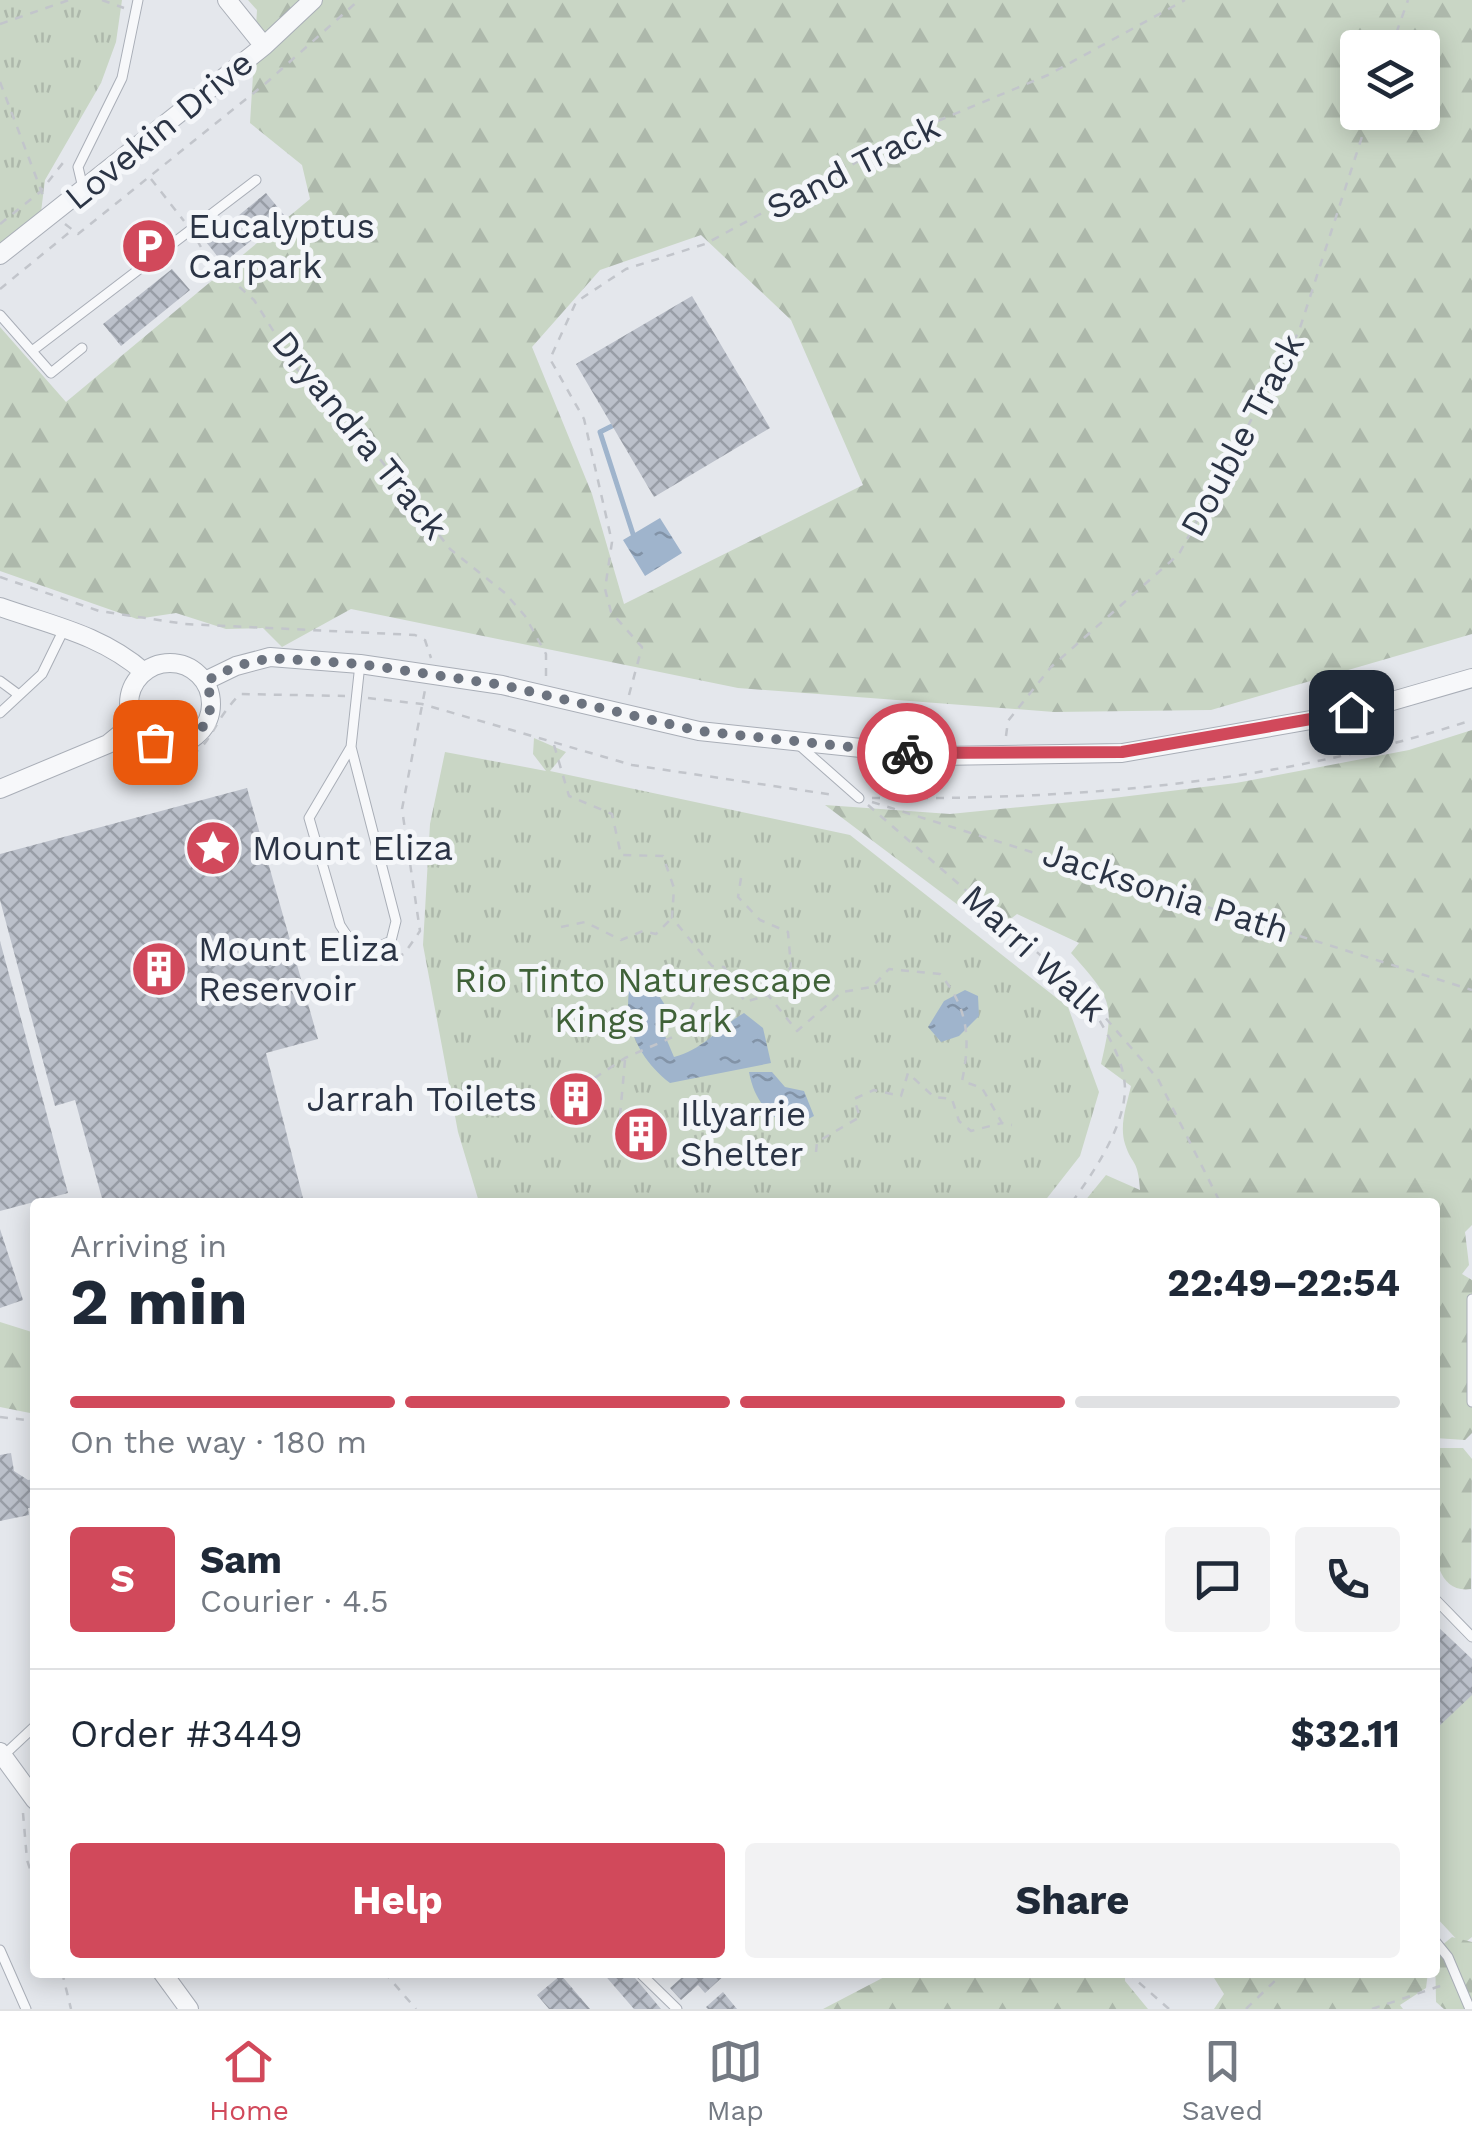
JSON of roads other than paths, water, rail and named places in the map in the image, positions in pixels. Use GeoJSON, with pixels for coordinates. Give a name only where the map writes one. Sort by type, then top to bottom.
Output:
{"type":"FeatureCollection","features":[{"type":"Feature","properties":{"kind":"street"},"geometry":{"type":"LineString","coordinates":[[226,0],[264,46]]}},
{"type":"Feature","properties":{"kind":"street","name":"Lovekin Drive"},"geometry":{"type":"LineString","coordinates":[[0,255],[264,46],[314,0]]}},
{"type":"Feature","properties":{"kind":"street"},"geometry":{"type":"LineString","coordinates":[[0,607],[119,650],[144,672]]}},
{"type":"Feature","properties":{"kind":"street"},"geometry":{"type":"LineString","coordinates":[[206,681],[236,666],[270,658],[360,664],[429,672],[699,731],[798,745],[936,756],[1122,752],[1206,740],[1351,712],[1472,678]]}},
{"type":"Feature","properties":{"kind":"street"},"geometry":{"type":"LineString","coordinates":[[170,662],[184,664],[206,681],[212,710],[207,724],[184,743],[155,742],[134,723],[130,696],[144,672],[170,662]]}},
{"type":"Feature","properties":{"kind":"street"},"geometry":{"type":"LineString","coordinates":[[0,789],[108,744],[134,723]]}},
{"type":"Feature","properties":{"kind":"street"},"geometry":{"type":"LineString","coordinates":[[1,1754],[29,1805]]}},
{"type":"Feature","properties":{"kind":"street"},"geometry":{"type":"LineString","coordinates":[[166,1978],[189,2009]]}},
{"type":"Feature","properties":{"kind":"lane"},"geometry":{"type":"LineString","coordinates":[[84,190],[78,167],[122,78],[138,0]]}},
{"type":"Feature","properties":{"kind":"lane"},"geometry":{"type":"LineString","coordinates":[[32,350],[256,180]]}},
{"type":"Feature","properties":{"kind":"lane"},"geometry":{"type":"LineString","coordinates":[[0,315],[52,373],[82,348]]}},
{"type":"Feature","properties":{"kind":"lane"},"geometry":{"type":"LineString","coordinates":[[0,713],[42,674],[64,629]]}},
{"type":"Feature","properties":{"kind":"lane"},"geometry":{"type":"LineString","coordinates":[[351,747],[309,818],[340,925],[355,948],[376,948],[391,940],[396,921],[351,747],[360,664]]}},
{"type":"Feature","properties":{"kind":"lane"},"geometry":{"type":"LineString","coordinates":[[0,681],[19,695]]}},
{"type":"Feature","properties":{"kind":"lane"},"geometry":{"type":"LineString","coordinates":[[798,745],[859,798]]}},
{"type":"Feature","properties":{"kind":"lane"},"geometry":{"type":"LineString","coordinates":[[1472,1299],[1472,1402]]}},
{"type":"Feature","properties":{"kind":"lane"},"geometry":{"type":"LineString","coordinates":[[1440,1605],[1472,1637]]}},
{"type":"Feature","properties":{"kind":"lane"},"geometry":{"type":"LineString","coordinates":[[1,1754],[30,1730]]}},
{"type":"Feature","properties":{"kind":"lane"},"geometry":{"type":"LineString","coordinates":[[0,1950],[26,2009]]}},
{"type":"Feature","properties":{"kind":"lane"},"geometry":{"type":"LineString","coordinates":[[1440,1950],[1459,1980],[1470,2009]]}},
{"type":"Feature","properties":{"kind":"lane"},"geometry":{"type":"LineString","coordinates":[[644,1978],[677,2009]]}},
{"type":"Feature","properties":{"kind":"water"},"geometry":{"type":"Polygon","coordinates":[[[660,518],[682,553],[645,576],[623,540],[660,518]]]}},
{"type":"Feature","properties":{"kind":"water"},"geometry":{"type":"Polygon","coordinates":[[[652,984],[668,1010],[663,1031],[674,1057],[702,1044],[744,1013],[763,1028],[771,1063],[670,1083],[650,1064],[636,1042],[629,1017],[629,991],[652,984]]]}},
{"type":"Feature","properties":{"kind":"water"},"geometry":{"type":"Polygon","coordinates":[[[965,990],[978,996],[979,1016],[959,1036],[941,1042],[928,1027],[944,1001],[965,990]]]}},
{"type":"Feature","properties":{"kind":"water"},"geometry":{"type":"Polygon","coordinates":[[[749,1072],[772,1072],[785,1087],[804,1091],[814,1116],[791,1128],[783,1123],[758,1098],[749,1072]]]}},
{"type":"Feature","properties":{"kind":"waterway"},"geometry":{"type":"LineString","coordinates":[[612,426],[600,432],[633,534]]}},
{"type":"Feature","properties":{"kind":"place","name":"Eucalyptus Carpark"},"geometry":{"type":"Point","coordinates":[149,246]}},
{"type":"Feature","properties":{"kind":"place","name":"Mount Eliza"},"geometry":{"type":"Point","coordinates":[213,848]}},
{"type":"Feature","properties":{"kind":"place","name":"Mount Eliza Reservoir"},"geometry":{"type":"Point","coordinates":[159,969]}},
{"type":"Feature","properties":{"kind":"place","name":"Jarrah Toilets"},"geometry":{"type":"Point","coordinates":[576,1099]}},
{"type":"Feature","properties":{"kind":"place","name":"Illyarrie Shelter"},"geometry":{"type":"Point","coordinates":[641,1134]}},
{"type":"Feature","properties":{"kind":"park label","name":"Rio Tinto Naturescape Kings Park"},"geometry":{"type":"Point","coordinates":[643,1000]}}]}
